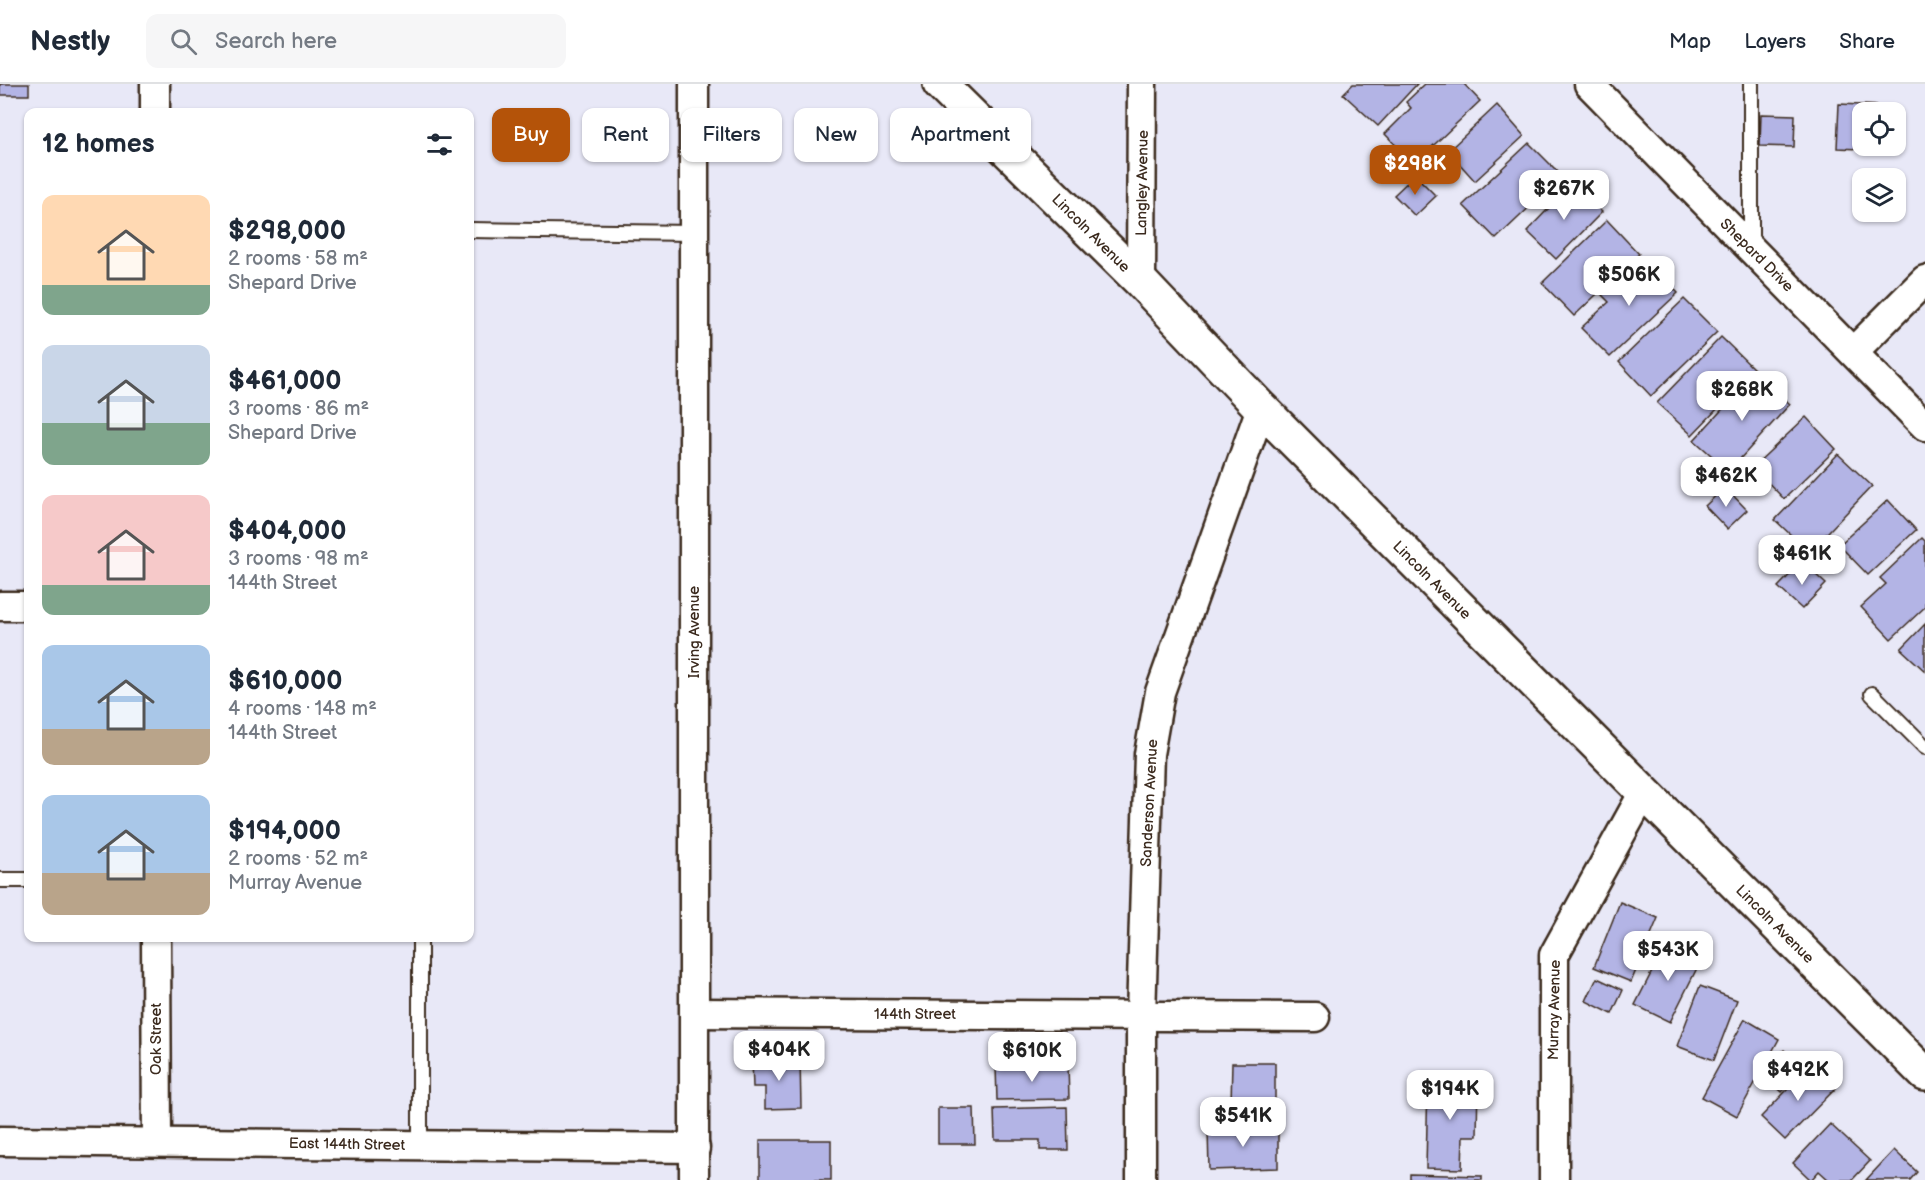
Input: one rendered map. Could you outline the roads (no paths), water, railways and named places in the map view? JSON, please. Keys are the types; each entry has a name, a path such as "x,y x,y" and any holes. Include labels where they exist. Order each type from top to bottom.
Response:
{"street":[{"path":"155,84 155,108"},
{"name":"Irving Avenue","path":"694,84 694,1180"},
{"name":"Lincoln Avenue","path":"940,84 1141,282 1261,408 1925,1074"},
{"name":"Langley Avenue","path":"1141,282 1143,84"},
{"name":"Shepard Drive","path":"1589,84 1925,426"},
{"path":"1853,352 1925,280"},
{"name":"Sanderson Avenue","path":"1141,1180 1141,1016 1149,754 1160,692 1261,408"},
{"path":"0,606 24,606"},
{"name":"Murray Avenue","path":"1554,1180 1554,955 1644,792"},
{"name":"Oak Street","path":"156,942 157,1141"},
{"name":"144th Street","path":"695,1013 1315,1017"},
{"name":"East 144th Street","path":"0,1141 695,1148"}],"lane":[{"path":"1750,84 1751,249"},
{"path":"474,230 694,233"},
{"path":"1872,694 1925,747"},
{"path":"0,880 24,880"},
{"path":"420,942 420,1145"}]}
